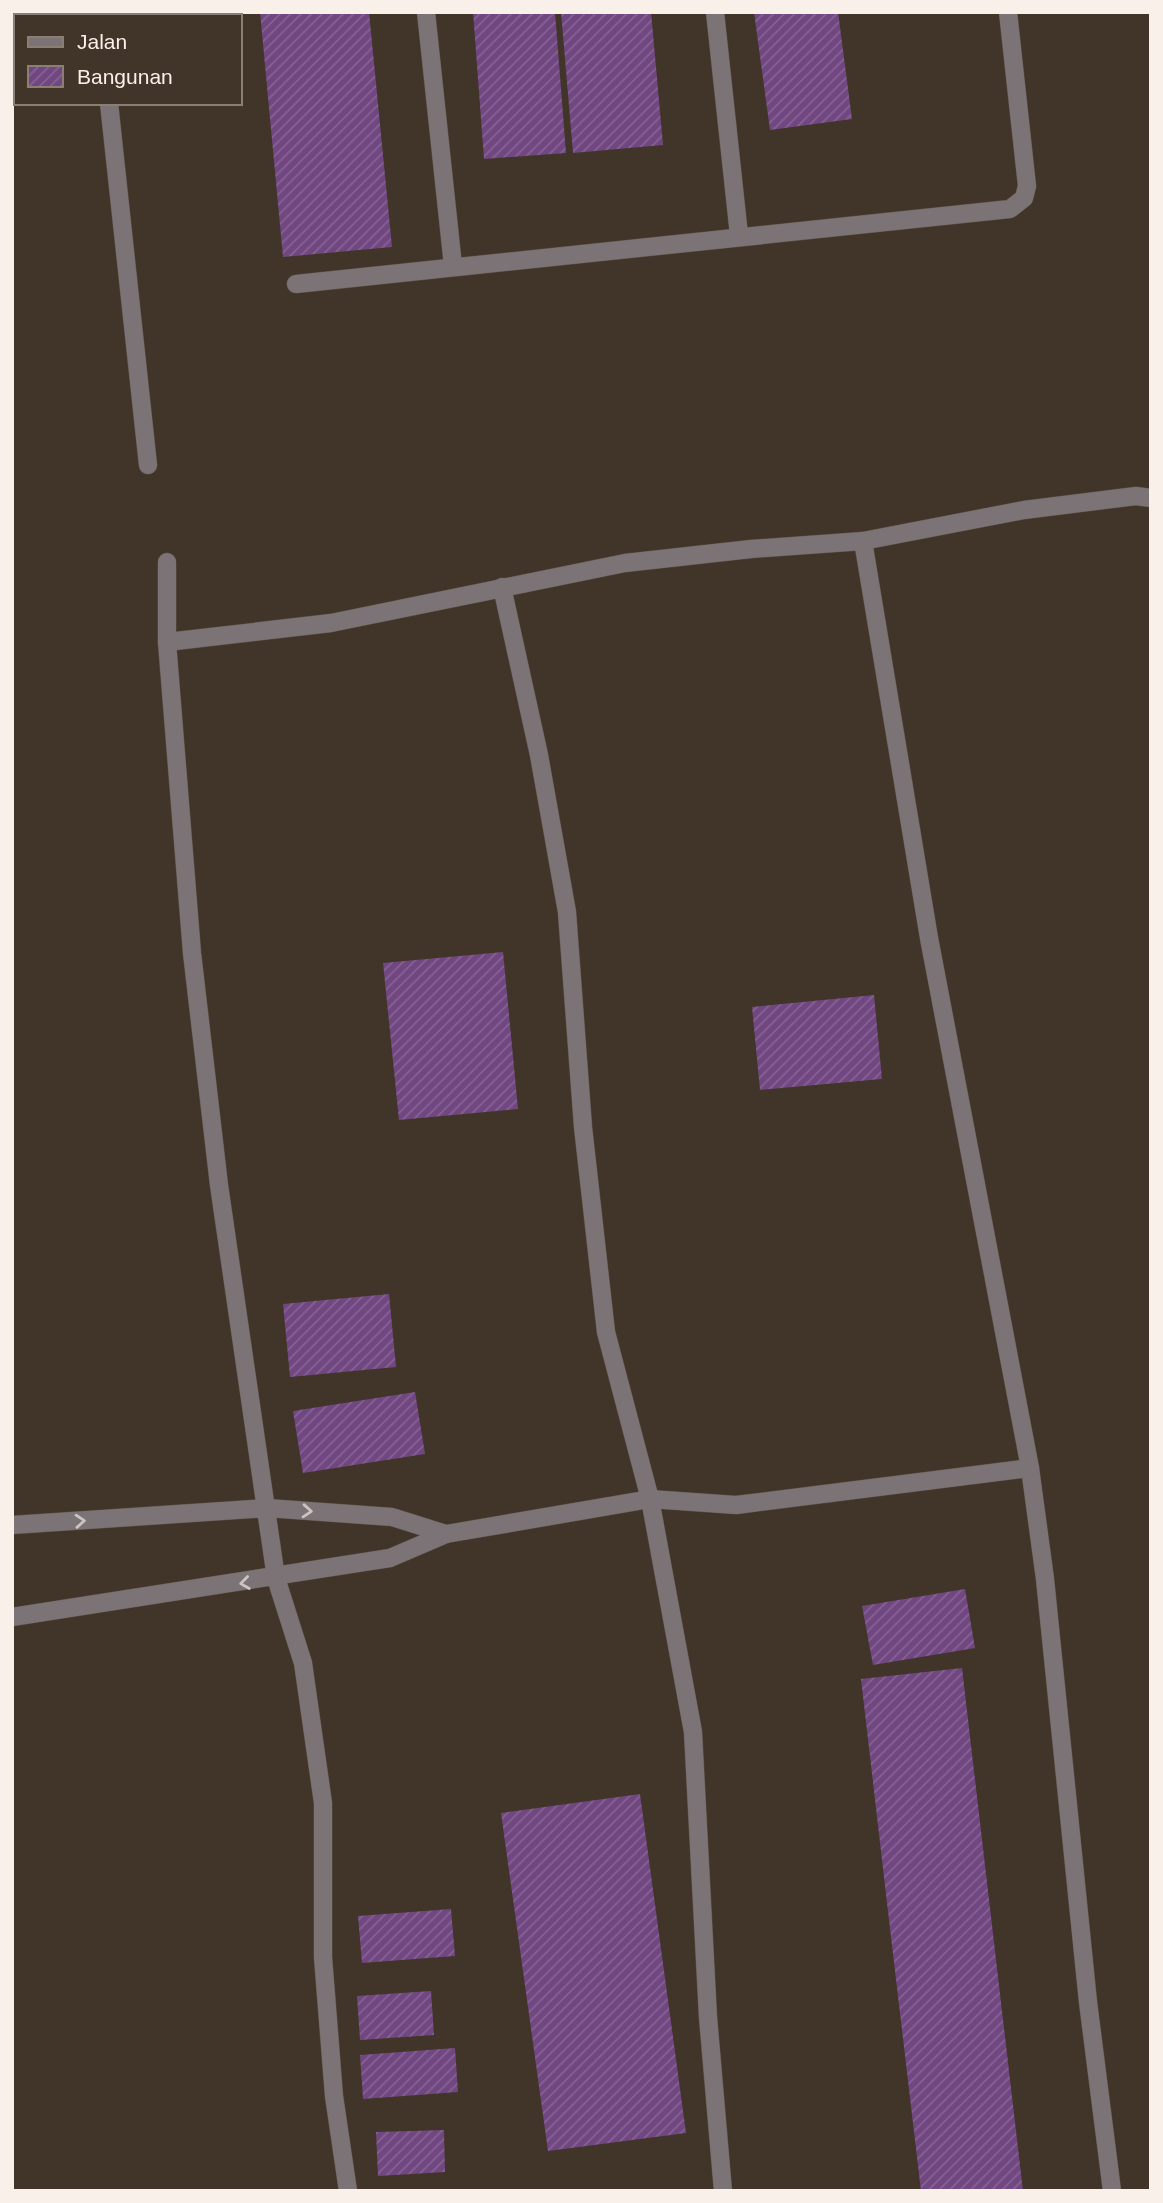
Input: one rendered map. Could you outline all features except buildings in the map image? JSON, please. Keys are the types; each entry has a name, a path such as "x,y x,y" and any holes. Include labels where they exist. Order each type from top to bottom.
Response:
{"street":[{"path":"426,12 453,266"},
{"path":"715,12 739,235"},
{"path":"296,284 739,235 1002,211 1018,204 1024,198 1027,186 1008,12"},
{"path":"109,105 148,466"},
{"path":"167,642 331,624 625,563 751,549 863,541 1024,510 1136,496 1151,498"},
{"path":"863,541 929,938 1030,1468 1045,1579 1088,2002 1112,2191"},
{"path":"167,562 167,642 196,994 219,1185 276,1578 303,1663 323,1803 323,1957 334,2096 348,2191"},
{"path":"502,587 539,755 567,912 583,1127 606,1332 650,1499 693,1732 708,2017 723,2191"},
{"path":"12,1618 390,1558 446,1534 650,1499 736,1505 1030,1468"},
{"path":"12,1525 267,1508 392,1517 446,1534"}]}
